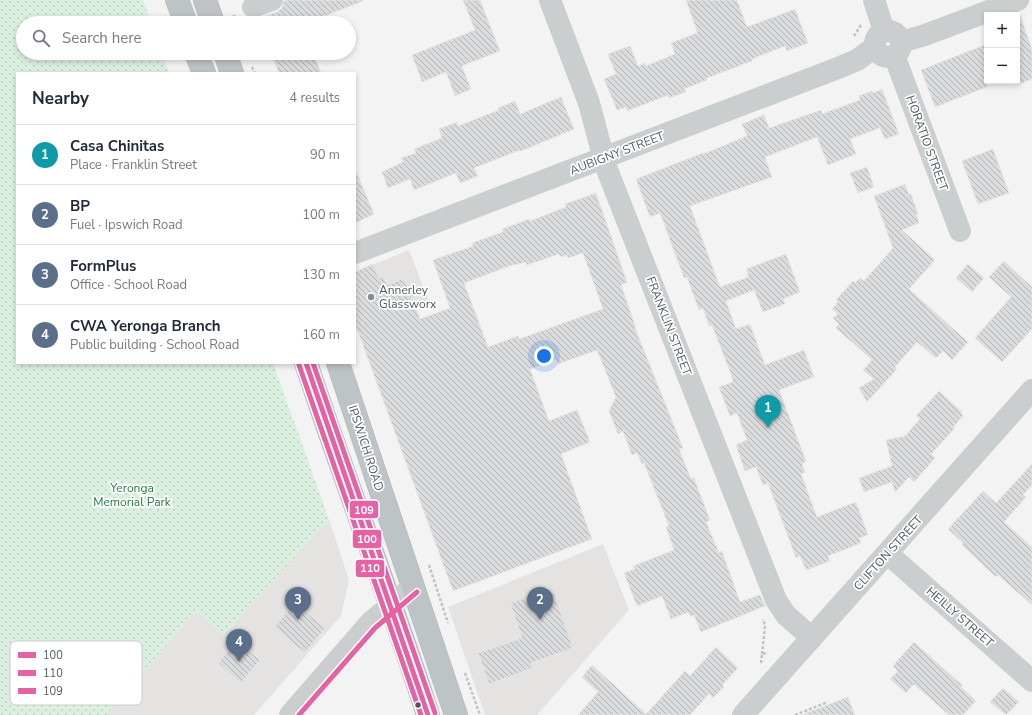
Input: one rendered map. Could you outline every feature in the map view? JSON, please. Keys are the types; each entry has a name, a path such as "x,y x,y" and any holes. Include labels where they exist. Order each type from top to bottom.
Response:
{"highway":[{"path":"177,0 183,16"},
{"path":"205,0 211,16"},
{"path":"199,60 204,72"},
{"path":"227,60 232,72"},
{"path":"306,364 323,416 391,606 428,715"},
{"name":"IPSWICH ROAD","path":"338,364 456,715"}],"street":[{"name":"FRANKLIN STREET","path":"550,0 590,103 603,158 776,600 786,616 812,638"},
{"name":"HORATIO STREET","path":"874,0 888,44 960,231"},
{"name":"AUBIGNY STREET","path":"356,253 838,68 888,44 925,35 1018,0"},
{"name":"CLIFTON STREET","path":"743,715 1032,390"},
{"name":"HEILLY STREET","path":"887,553 1032,681"},
{"path":"290,715 370,623 414,587"}],"path":[{"path":"795,715 828,702"}],"shaded area":[{"path":"409,250 429,302 356,331 356,272"},
{"path":"330,522 349,580 341,616 254,715 106,715 115,705 142,705 142,673 196,611 224,634 320,528"},
{"path":"603,544 629,610 537,715 485,715 448,607"}],"green space":[{"name":"Yeronga Memorial Park","path":"0,0 143,0 149,16 16,16 16,60 164,60 169,72 16,72 16,364 273,364 330,522 320,529 224,635 196,611 142,673 142,641 10,641 10,705 115,705 106,715 0,715"}],"building":[{"path":"363,0 325,16 266,16 277,12 282,8 284,1"},
{"path":"463,0 480,0 500,51 462,66 471,89 455,96 446,72 422,82 412,55 475,30"},
{"path":"686,0 737,0 747,27 795,9 808,43 787,51 785,46 752,59 752,61 707,78 707,80 684,89 686,92 669,98 668,95 627,111 626,107 617,110 604,79 616,74 608,54 630,46 638,66 645,63 646,66 675,54 671,43 697,33"},
{"path":"1020,16 1032,49 1032,79 1020,84"},
{"path":"984,45 984,84 987,84 987,87 935,107 921,70"},
{"path":"274,60 316,60 321,72 279,72"},
{"path":"882,89 899,134 885,139 880,128 850,139 856,154 828,165 817,137 765,157 772,177 690,206 720,287 749,277 746,269 786,254 800,292 783,299 785,304 763,312 754,290 726,301 736,329 750,324 765,365 804,350 814,377 779,390 806,461 802,464 805,472 801,474 817,517 856,502 868,535 859,538 861,543 828,556 830,561 806,570 800,556 796,558 768,483 763,485 756,467 745,471 736,445 747,440 737,413 730,416 719,387 733,382 732,377 712,325 709,326 703,308 699,310 687,277 684,278 660,213 650,217 636,179 747,136 742,124 764,115 769,128 821,110 822,114 860,100 859,96 872,91 873,93"},
{"path":"561,97 574,129 521,151 520,150 474,168 478,176 460,183 456,173 414,190 410,179 388,188 382,172 403,162 401,158 416,153 414,149 442,138 439,129 457,122 458,126 499,110 498,108 515,101 520,114"},
{"path":"993,149 1009,193 978,204 962,161"},
{"path":"867,167 874,187 858,193 850,173"},
{"path":"356,171 374,214 356,223"},
{"path":"905,184 909,195 911,194 918,214 916,214 919,223 902,230 935,260 909,289 968,342 952,360 943,351 936,358 917,342 895,367 897,369 867,402 859,388 874,379 863,370 872,360 836,328 839,324 833,318 838,314 832,309 838,302 836,300 853,281 855,283 860,278 864,281 893,248 874,196"},
{"path":"596,193 627,282 621,285 635,328 683,448 679,449 691,479 694,478 710,520 706,522 719,553 722,551 740,602 760,595 765,606 701,632 694,615 690,616 688,612 671,619 662,596 637,606 624,573 635,569 633,566 674,550 666,527 669,526 644,463 642,464 637,453 632,455 623,431 618,434 609,411 616,397 597,350 558,364 556,359 530,369 549,421 577,410 590,442 561,454 592,539 453,591 356,326 356,272 373,264 379,278 383,276 387,285 404,278 420,319 450,308 433,260 473,246 472,243 503,232 502,229 529,219 530,221 566,207 565,204","holes":["583,253 603,309 519,339 518,336 488,347 464,283 515,264 526,262 527,265 559,254 561,257 567,255 568,258"]},
{"path":"1004,261 1032,287 1032,329 1002,362 975,338 1011,297 989,277"},
{"path":"968,264 984,278 972,292 956,278"},
{"path":"939,391 962,412 961,413 963,416 953,427 955,428 931,454 935,458 914,482 909,477 895,492 892,482 864,492 859,478 892,466 886,440 905,436 920,419 916,416"},
{"path":"1032,464 1032,485 1023,495 1026,497 1004,522 1032,547 1032,605 998,575 996,577 962,545 963,543 948,529 983,491 996,503"},
{"path":"552,588 573,648 531,663 533,668 489,684 478,653 522,638 510,603"},
{"path":"295,603 325,628 305,653 274,627"},
{"path":"237,641 260,660 241,683 218,663"},
{"path":"914,642 962,685 961,687 976,701 963,715 949,715 915,685 913,685 906,693 890,679 898,671 893,666"},
{"path":"716,647 738,668 722,685 724,687 713,698 709,694 690,715 578,715 598,692 582,677 592,665 646,714 685,671 690,676"},
{"path":"1003,688 1019,702 1006,715 990,702"},
{"path":"848,697 855,715 804,715 804,714"}],"transit line":[{"name":"100","path":"306,364 428,715"},
{"name":"109","path":"313,364 435,713"},
{"name":"110","path":"299,365 421,715"},
{"name":"110","path":"299,715 375,628 417,592"}],"place":[{"name":"Annerley Glassworx","path":"371,297"},
{"name":"Casa Chinitas","path":"768,428"},
{"name":"FormPlus","path":"298,620"},
{"name":"BP","path":"540,620"},
{"name":"CWA Yeronga Branch","path":"239,662"}]}
